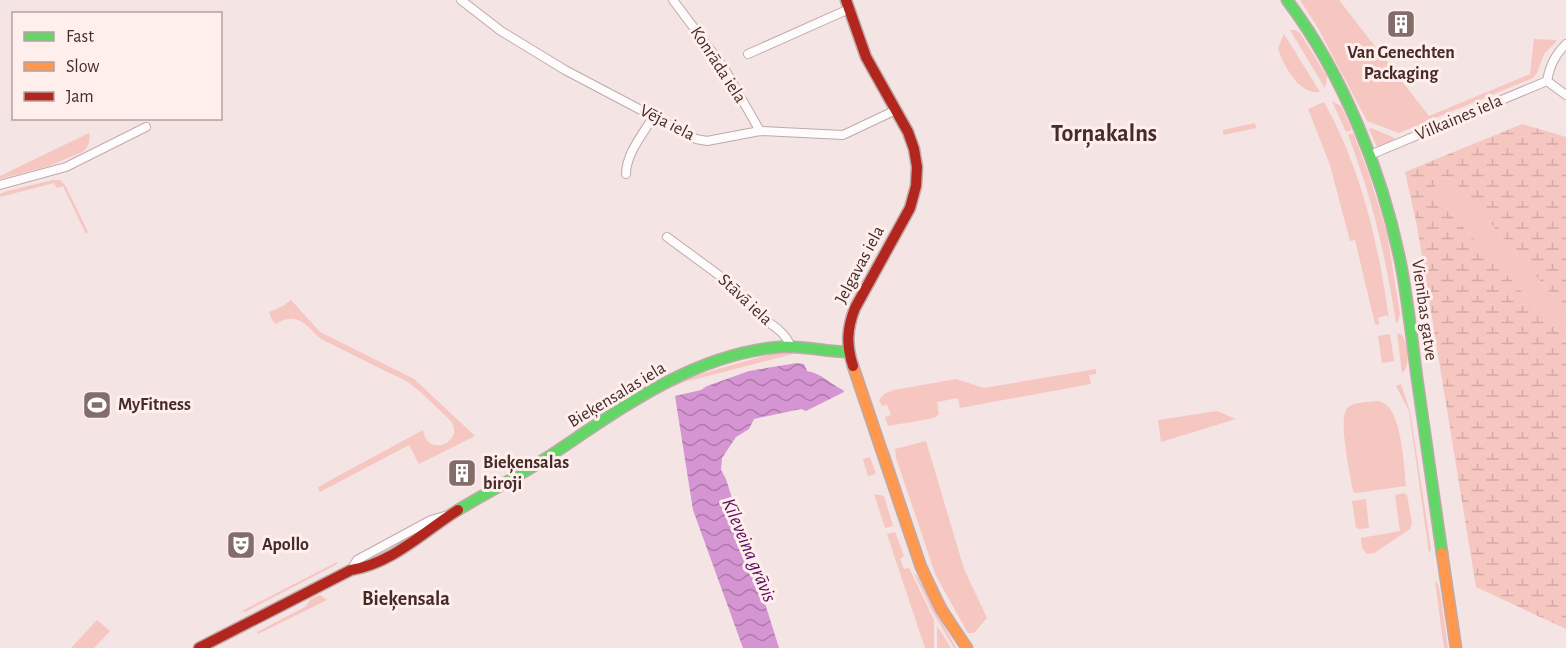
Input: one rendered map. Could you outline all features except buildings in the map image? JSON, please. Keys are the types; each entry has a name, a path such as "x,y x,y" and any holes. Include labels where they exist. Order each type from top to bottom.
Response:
{"street":[{"name":"Vēja iela","path":"461,0 501,31 556,64 702,141 760,131 843,135 896,110"},
{"name":"Konrāda iela","path":"673,0 724,68 760,131"},
{"name":"Vienības gatve","path":"1287,0 1344,94 1370,155 1392,222 1401,266 1456,648"},
{"path":"748,54 847,4"},
{"name":"Jelgavas iela","path":"847,4 869,62 911,135 916,152 917,168 915,194 910,208 855,308 846,338 848,352 923,574 940,607 967,648"},
{"path":"1566,44 1556,53 1549,68 1547,81 1566,95"},
{"name":"Vilkaines iela","path":"1370,155 1547,81"},
{"path":"626,174 630,156 653,117"},
{"path":"0,185 66,167 146,128"},
{"name":"Stāvā iela","path":"667,237 738,290 749,308 785,335 790,345"},
{"name":"Bieķensalas iela","path":"199,648 351,570 363,569 409,546 454,513 522,474 651,390 674,378 723,361 790,345 831,352 848,352"}],"green space":[{"path":"1300,0 1339,0 1429,116 1530,74 1534,39 1556,40 1556,42 1544,54 1533,78 1399,133 1367,121 1318,28"},
{"path":"1290,30 1300,33 1327,76 1325,88"},
{"path":"1284,34 1320,92 1305,89 1288,70 1278,48"},
{"path":"1332,101 1341,106 1352,130 1346,132"},
{"path":"1324,102 1348,153 1374,235 1389,320 1387,315 1378,318 1379,325 1375,324 1355,240 1350,241 1330,165 1308,109"},
{"path":"1255,123 1256,128 1223,135 1223,130"},
{"path":"1522,124 1566,137 1566,311 1454,181 1443,176 1436,183 1435,196 1566,340 1566,629 1476,587 1417,226 1405,172"},
{"path":"1369,129 1395,138 1383,147 1377,147"},
{"path":"89,133 89,144 82,152 49,166 0,179 0,176"},
{"path":"1353,133 1387,233 1400,314 1396,323 1377,228 1348,135"},
{"path":"1443,176 1454,181 1566,311 1566,340 1435,196 1436,183"},
{"path":"60,180 65,185 88,232 86,234 63,186 57,188 54,183 0,197 0,194 7,191"},
{"path":"291,300 320,332 414,379 475,436 419,464 409,445 320,492 318,487 423,430 426,439 432,444 446,443 454,433 453,425 426,397 403,379 323,340 302,322 289,319 276,324 269,312"},
{"path":"1397,333 1402,335 1407,349 1407,365 1402,373"},
{"path":"1390,334 1394,361 1382,363 1378,336"},
{"path":"782,351 793,354 684,382 654,395 694,376"},
{"path":"1096,369 1096,374 1089,375 1091,384 960,408 958,398 937,402 939,414 934,418 888,426 885,417 891,415 887,405 882,406 879,400 884,394 894,390 956,379 984,388"},
{"path":"1401,384 1410,411 1431,549 1429,553 1409,411 1396,386"},
{"path":"1376,401 1388,407 1398,426 1406,486 1356,493 1353,491 1346,449 1344,417 1350,406"},
{"path":"1217,411 1236,419 1161,442 1158,420"},
{"path":"926,441 964,569 987,618 974,633 968,633 936,576 896,458 895,449"},
{"path":"889,450 925,561 962,631 950,615 923,561 887,452"},
{"path":"870,457 876,474 868,476 863,459"},
{"path":"1404,493 1407,495 1412,523 1410,529 1374,553 1367,554 1362,548 1361,538 1400,531 1395,495"},
{"path":"874,494 884,496 893,526 885,528"},
{"path":"1366,499 1369,528 1359,529 1356,527 1352,501"},
{"path":"895,532 904,556 900,559 904,569 909,568 934,620 934,648 925,648 887,534"},
{"path":"337,562 328,569 245,612 242,611"},
{"path":"914,573 918,577 956,648 931,609"},
{"path":"1435,581 1440,593 1448,648 1444,648"},
{"path":"320,595 327,600 258,634 257,632 305,607 311,599"},
{"path":"97,620 110,631 94,648 71,648"},
{"path":"937,626 951,648 937,648"}],"water":[{"path":"797,363 804,364 807,371 821,376 844,392 806,411 801,409 754,419 749,429 736,437 722,458 721,470 726,479 779,648 743,648 693,510 675,396 701,390 749,371"}],"traffic: fast":[{"path":"1287,0 1326,60 1343,92 1372,161 1393,231 1403,279 1442,553"},
{"path":"458,510 537,464 629,403 687,372 748,352 780,347 848,352"}],"traffic: slow":[{"path":"853,366 921,567 941,609 967,648"},
{"path":"1442,553 1456,648"}],"traffic: jam":[{"path":"846,0 866,57 908,132 917,167 916,186 910,208 852,315 848,344 853,366"},
{"path":"199,648 351,570 381,561 407,546 458,510"}],"place":[{"name":"Van Genechten Packaging","path":"1401,24"},
{"name":"MyFitness","path":"97,405"},
{"name":"Bieķensalas biroji","path":"462,473"},
{"name":"Apollo","path":"241,545"}],"district":[{"name":"Torņakalns","path":"1104,134"},
{"name":"Bieķensala","path":"406,599"}],"water label":[{"name":"Kīleveina grāvis","path":"749,550"}]}
